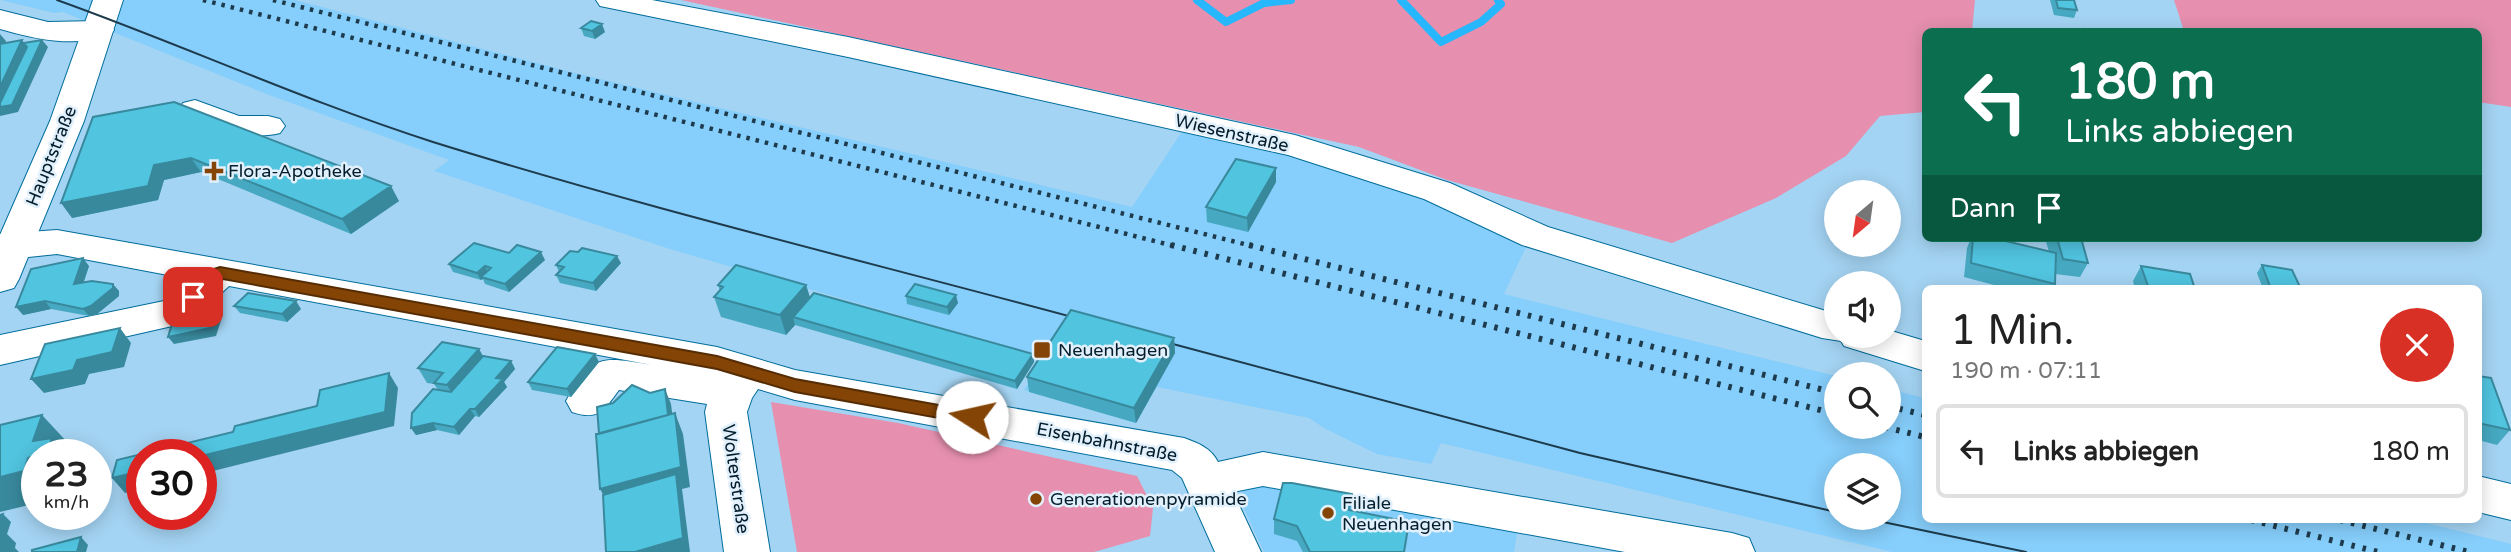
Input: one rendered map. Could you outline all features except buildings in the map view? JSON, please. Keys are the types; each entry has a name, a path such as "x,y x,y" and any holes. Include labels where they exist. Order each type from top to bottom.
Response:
{"street":[{"name":"Wiesenstraße","path":"611,0 848,47 1295,146 1437,191 1535,236 1824,324"},
{"path":"0,19 51,34 65,35 103,15"},
{"name":"Hauptstraße","path":"0,279 8,246 67,121 103,15"},
{"path":"195,110 235,126 268,126"},
{"path":"8,246 57,242 220,273"},
{"path":"0,350 176,312 220,273"},
{"name":"Eisenbahnstraße","path":"220,273 608,373 795,385 1184,456 1199,467 1238,552"},
{"path":"1898,348 1922,355"},
{"name":"Wolterstraße","path":"741,382 726,412 747,552"},
{"path":"1207,483 1241,472 1263,469 1732,552"},
{"path":"2482,495 2511,502"}],"shaded area":[{"path":"1,0 295,0 571,72 1132,207 1185,127 1385,179 1526,247 1504,294 1824,373 1824,439 1901,439 1901,392 1922,397 1922,523 2426,523 2511,544 2511,552 1892,552 1441,443 1431,464 1377,454 1309,418 1157,387 1136,423 1024,390 1045,357 673,250 434,171 449,160 269,95 63,12 54,13"},
{"path":"681,0 1975,0 1972,28 1922,28 1922,112 1880,116 1846,156 1776,198 1672,243 1447,180 1359,147"},
{"path":"2174,0 2511,0 2511,107 2482,103 2482,28 2183,28"},
{"path":"771,402 898,423 1137,476 1153,508 1150,536 1094,552 797,552"},
{"path":"1256,479 1519,520 1514,552 1264,552 1239,498 1246,486"}],"waterway":[{"path":"1197,0 1226,22 1264,3 1291,0"},
{"path":"1401,0 1441,42 1481,22 1501,4 1498,0"}],"tram line":[{"path":"57,0 338,109 433,142 677,213 1087,321"},
{"path":"1158,340 1580,453 1824,509"},
{"path":"1901,526 2026,552"}],"railway":[{"path":"203,0 1178,247"},
{"path":"273,0 1256,247"},
{"path":"1171,245 1824,411"},
{"path":"1249,245 1824,390"},
{"path":"1901,409 1922,414"},
{"path":"1901,431 1922,436"},
{"path":"2263,523 2378,552"},
{"path":"2352,523 2469,552"}],"place":[{"name":"Flora-Apotheke","path":"214,171"},
{"name":"Neuenhagen","path":"1042,350"},
{"name":"Generationenpyramide","path":"1036,499"},
{"name":"Filiale Neuenhagen","path":"1328,513"}],"route":[{"path":"193,297 220,273 717,362 795,385 972,417"}]}
